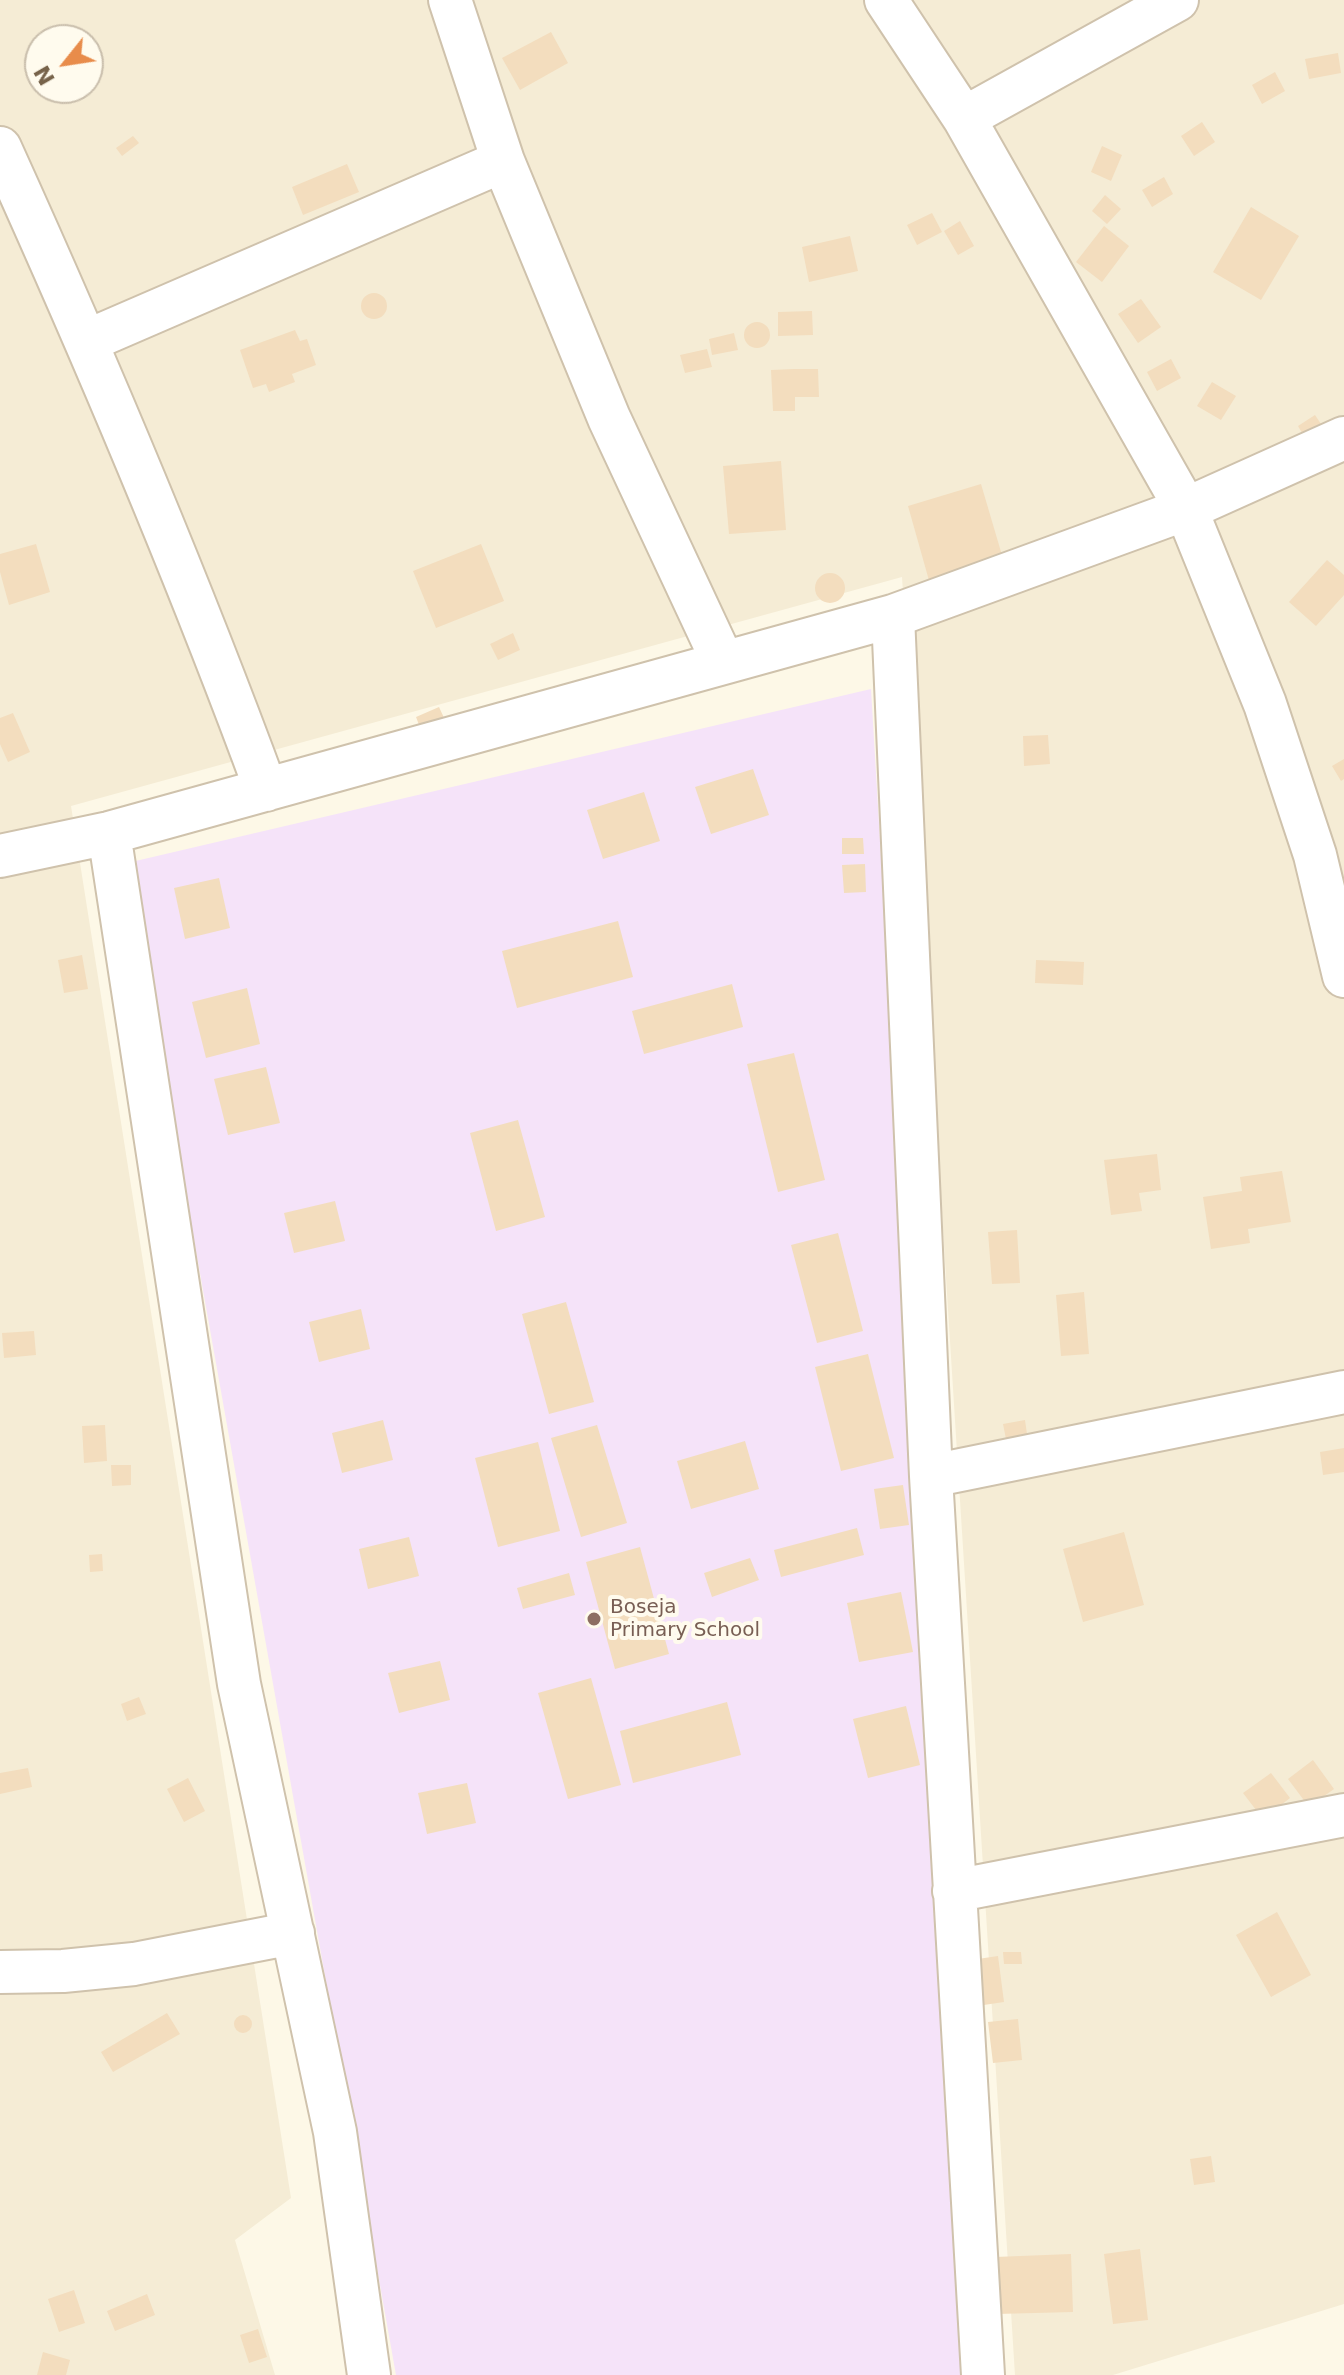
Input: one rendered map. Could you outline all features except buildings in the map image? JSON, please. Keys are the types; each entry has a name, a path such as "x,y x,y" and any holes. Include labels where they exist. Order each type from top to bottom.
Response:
{"street":[{"path":"450,0 503,161 609,418 723,662"},
{"path":"886,0 964,118 1186,509 1265,704 1315,855 1344,976"},
{"path":"964,118 1177,0"},
{"path":"0,148 87,341 180,565 266,790"},
{"path":"87,341 503,161"},
{"path":"0,856 109,833 893,616 1186,509 1344,438"},
{"path":"893,616 931,1476 983,2375"},
{"path":"109,833 239,1684 335,2132 369,2375"},
{"path":"931,1476 1344,1392"},
{"path":"954,1891 1344,1815"},
{"path":"0,1972 63,1971 134,1964 293,1933"}],"shaded area":[{"path":"0,0 1344,0 1344,2304 1113,2375 1015,2375 902,577 71,806 291,2198 235,2240 275,2375 0,2375"},
{"name":"Boseja Primary School","path":"871,689 971,2375 396,2375 127,863"}],"place":[{"name":"Boseja Primary School","path":"594,1619"}]}
